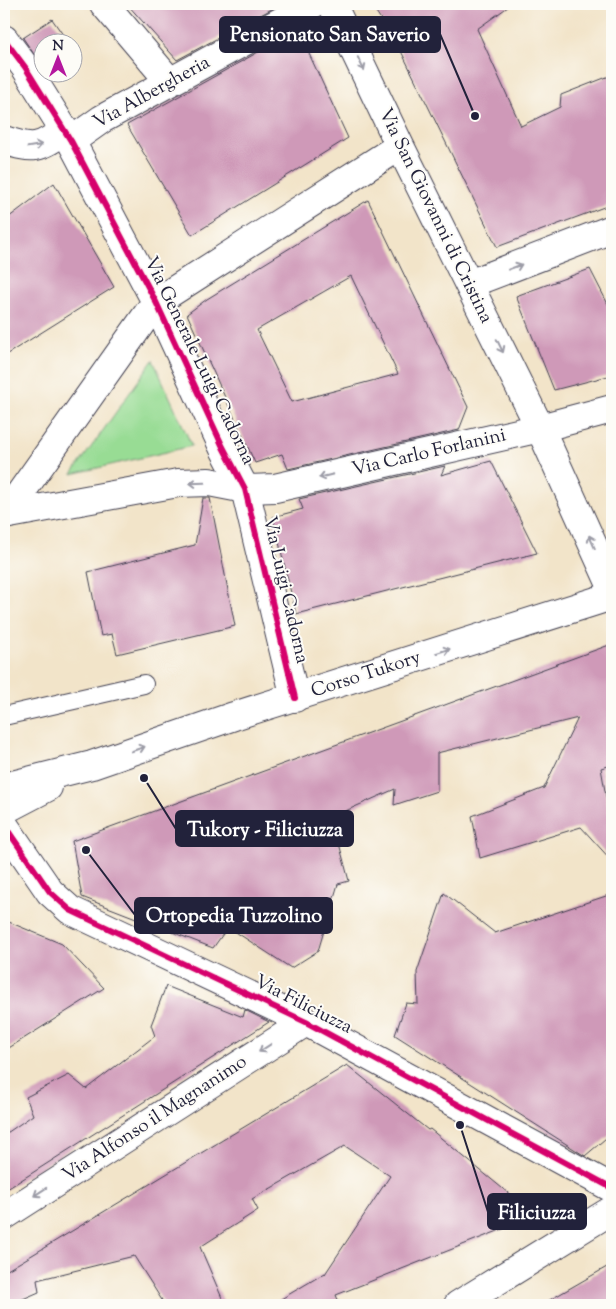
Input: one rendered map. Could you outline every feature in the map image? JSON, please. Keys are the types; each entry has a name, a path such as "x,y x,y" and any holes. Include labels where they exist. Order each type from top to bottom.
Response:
{"street":[{"path":"104,4 170,82"},
{"name":"Via Albergheria","path":"4,140 27,147 46,144 67,136 102,119 314,4"},
{"name":"Via San Giovanni di Cristina","path":"332,4 540,428 612,587"},
{"name":"Via Generale Luigi Cadorna","path":"4,39 24,66 67,136 156,302 223,447 245,489"},
{"path":"4,514 156,302 400,146"},
{"path":"469,284 612,229"},
{"name":"Via Carlo Forlanini","path":"4,514 178,484 208,482 245,489 275,488 540,428 612,409"},
{"name":"Via Luigi Cadorna","path":"245,489 295,698"},
{"name":"Corso Tukory","path":"4,787 92,764 234,716 612,596"},
{"name":"Corso Tukory","path":"4,810 92,764"},
{"name":"Via Filiciuzza","path":"4,825 50,892 70,910 306,1022 612,1188"},
{"name":"Via Alfonso il Magnanimo","path":"4,1216 306,1022"},
{"path":"458,1305 612,1210"}],"lane":[{"path":"4,716 144,684"}],"green space":[{"path":"153,360 192,446 72,474"}],"building":[{"path":"127,4 281,4 177,60"},
{"path":"371,4 512,4 477,29 521,126 560,107 561,95 612,75 612,204 497,247 400,49"},
{"path":"52,19 61,32 32,32"},
{"path":"298,30 348,138 192,235 127,125"},
{"path":"32,32 32,51 23,38"},
{"path":"54,183 114,287 4,356 4,221"},
{"path":"368,200 468,407 459,430 288,469 282,454 255,463 187,314 207,299","holes":["351,276 398,374 292,402 257,330"]},
{"path":"590,269 612,312 612,375 554,390 516,296"},
{"path":"491,461 537,553 296,614 273,517 303,509 299,499 445,466 441,475"},
{"path":"203,498 210,498 235,626 117,654 112,634 101,636 88,572 195,545"},
{"path":"612,644 612,765 601,768 612,831 612,861 581,827 480,858 472,816 544,788 578,718 437,753 437,791 394,805 395,789 332,817 349,881 338,884 318,951 291,968 228,927 213,948 82,897 72,841"},
{"path":"444,893 495,933 612,894 612,1133 585,1156 395,1035 406,1003 418,1004 417,972"},
{"path":"4,920 62,944 104,988 4,1051"},
{"path":"166,986 243,1017 245,1010 269,1022 4,1191 4,1135 33,1115 26,1097 69,1075 86,1089 155,1036 151,1025"},
{"path":"347,1065 428,1130 430,1129 536,1216 336,1295 340,1305 271,1305 325,1274 390,1176 345,1146 252,1199 258,1210 200,1247 225,1305 165,1305 134,1256 37,1280 39,1292 9,1305 4,1305 4,1272"},
{"path":"612,1264 612,1305 541,1305"}],"cycle path":[{"path":"4,39 25,67 71,141 156,302 223,447 245,489 295,698"},
{"path":"4,825 50,892 70,910 306,1022 612,1188"}],"place":[{"name":"Pensionato San Saverio","path":"475,116"},
{"name":"Tukory - Filiciuzza","path":"144,778"},
{"name":"Ortopedia Tuzzolino","path":"86,850"},
{"name":"Filiciuzza","path":"460,1125"}]}
